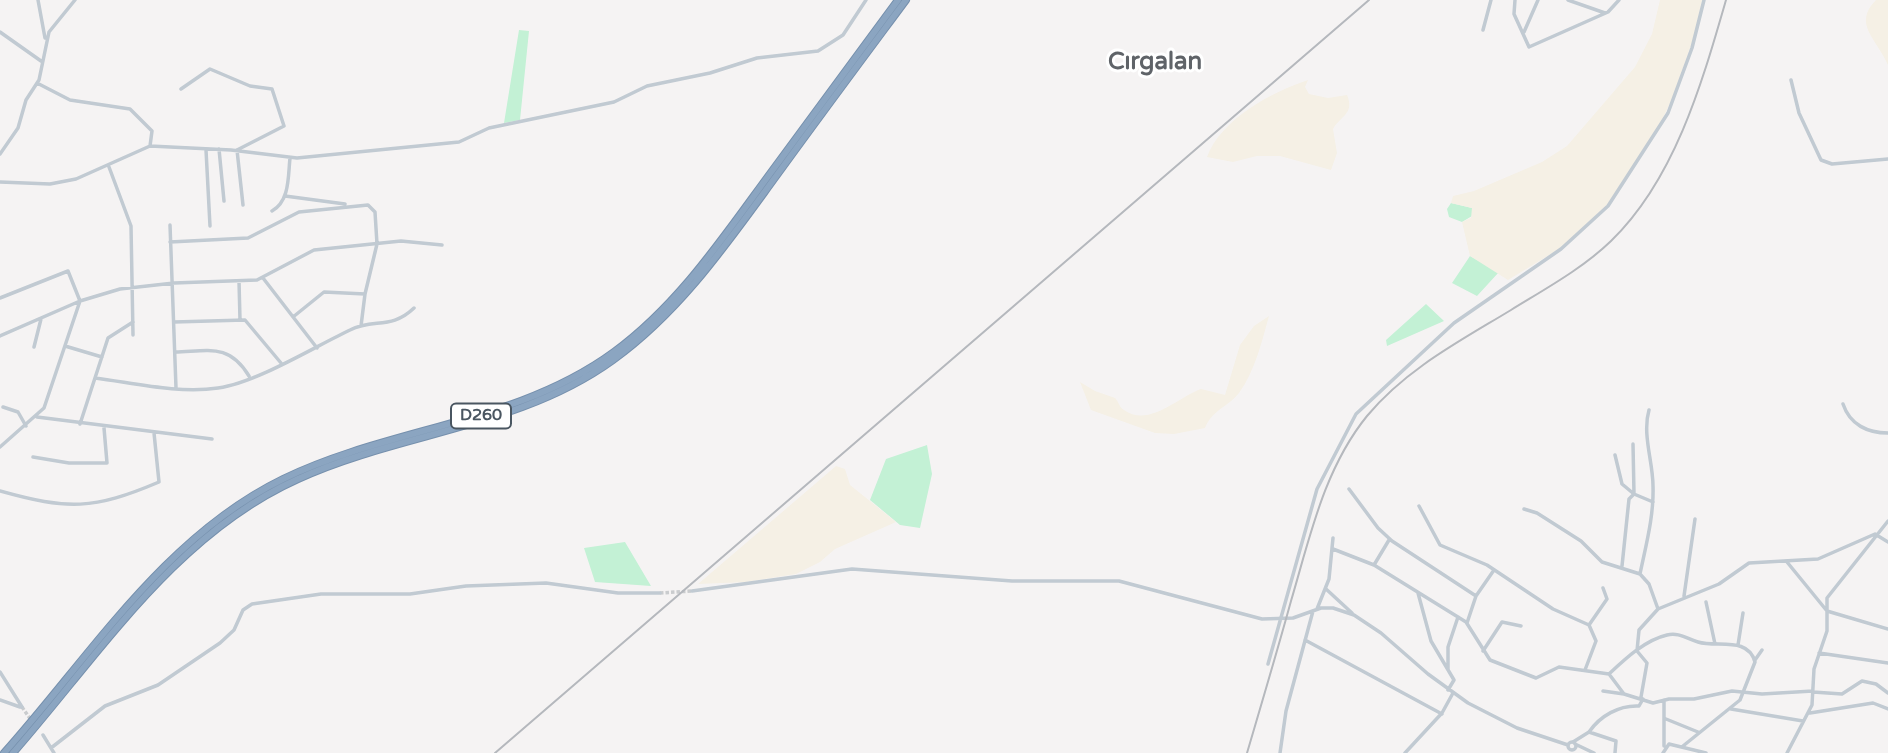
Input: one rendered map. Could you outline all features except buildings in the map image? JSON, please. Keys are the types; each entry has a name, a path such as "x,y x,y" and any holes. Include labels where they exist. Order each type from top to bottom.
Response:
{"highway":[{"name":"D260","path":"4,753 150,583 199,534 238,505 284,479 332,459 496,411 542,394 591,368 638,333 681,291 720,243 898,0"},
{"name":"D260","path":"13,753 158,584 197,545 241,510 282,486 323,469 533,404 595,373 637,341 677,304 718,256 906,0"}],"street":[{"path":"38,0 46,40"},
{"path":"0,155 16,131 26,100 37,83 46,40 53,25 72,8 75,0"},
{"path":"0,183 59,183 84,177 150,146 219,149 290,158 465,141 489,128 614,102 647,86 710,73 757,58 814,53 832,45 844,35 866,0"},
{"path":"1483,30 1491,0"},
{"path":"1515,0 1514,15 1529,47 1606,13 1619,0"},
{"path":"1524,32 1538,0"},
{"path":"1568,0 1606,13"},
{"path":"1268,664 1317,489 1356,414 1443,332 1561,249 1608,206 1668,113 1692,48 1703,0"},
{"path":"0,32 42,62"},
{"path":"181,89 210,69 250,86 273,91 284,126 237,151"},
{"path":"1791,80 1799,113 1821,160 1832,164 1888,159"},
{"path":"37,83 70,100 131,110 152,131 150,146"},
{"path":"219,149 224,201"},
{"path":"206,150 210,226"},
{"path":"237,151 243,205"},
{"path":"272,211 285,196 290,158"},
{"path":"108,166 129,218 133,335"},
{"path":"285,196 310,197 347,206"},
{"path":"170,242 248,238 295,213 365,205 373,209 377,244 365,294 361,326"},
{"path":"170,225 176,388"},
{"path":"0,336 80,301 132,286 263,278 314,250 408,241 442,245"},
{"path":"0,298 68,271 80,301 46,403 37,417 0,447"},
{"path":"263,278 317,348"},
{"path":"239,281 240,320"},
{"path":"293,317 324,292 365,294"},
{"path":"95,378 176,388 218,388 317,348 361,326 391,323 414,309"},
{"path":"34,347 42,318"},
{"path":"174,322 240,320 252,325 282,363"},
{"path":"80,424 110,335 133,322"},
{"path":"65,346 102,357"},
{"path":"175,352 227,353 238,360 249,377"},
{"path":"1843,404 1851,418 1865,430 1888,433"},
{"path":"3,407 19,412 26,426"},
{"path":"1640,574 1653,502 1646,425 1649,410"},
{"path":"37,417 212,439"},
{"path":"33,457 69,464 107,463 103,427"},
{"path":"0,491 63,506 123,497 159,482 154,433"},
{"path":"1622,566 1629,499 1634,494 1633,444"},
{"path":"1615,455 1620,482 1634,494 1653,502"},
{"path":"1349,489 1390,539 1476,596"},
{"path":"1419,506 1440,545 1494,570 1553,610 1589,625 1596,641 1585,670"},
{"path":"1524,509 1537,513 1581,541 1602,562 1622,566 1640,574 1649,584 1658,609"},
{"path":"1684,596 1695,519"},
{"path":"1787,753 1810,713 1819,653 1827,631 1828,596 1888,521"},
{"path":"1875,534 1888,542"},
{"path":"1571,747 1589,732 1598,720 1627,706 1640,706 1647,663 1637,651 1639,630 1658,609 1684,596 1719,584 1752,562 1818,559 1875,534"},
{"path":"1280,753 1286,711 1305,640 1315,610 1326,589 1333,538"},
{"path":"1374,565 1390,539"},
{"path":"1333,549 1374,565 1468,623 1483,651 1497,665 1535,678 1556,667 1609,674 1624,694"},
{"path":"1787,562 1827,611 1888,629"},
{"path":"692,591 845,569 1012,581 1096,579 1137,585 1262,619 1286,618 1330,607 1354,615"},
{"path":"1468,623 1476,596 1494,570"},
{"path":"51,748 100,709 158,685 220,643 234,630 243,610 252,604 321,594 410,594 466,586 545,583 626,594 660,593"},
{"path":"1589,625 1608,599 1603,588"},
{"path":"1326,589 1354,615 1381,633 1448,690 1510,726 1594,753"},
{"path":"1417,591 1431,641 1454,680 1448,690"},
{"path":"1706,602 1715,644"},
{"path":"1738,645 1743,613"},
{"path":"1447,670 1448,647 1458,617"},
{"path":"1483,651 1501,623 1521,626"},
{"path":"1609,674 1652,640 1672,634 1699,643 1738,645 1749,651 1755,660"},
{"path":"1305,640 1441,714"},
{"path":"1683,746 1731,709 1745,691 1755,660 1762,650"},
{"path":"1819,653 1888,663"},
{"path":"0,672 22,707 0,700"},
{"path":"1603,691 1653,703 1688,700 1732,691 1762,694 1813,691 1842,694 1862,681 1876,684 1888,693"},
{"path":"1405,753 1441,714 1453,693"},
{"path":"1663,751 1666,719 1664,700"},
{"path":"1810,713 1872,703 1888,709"},
{"path":"1731,709 1803,721"},
{"path":"1666,719 1698,732"},
{"path":"1589,732 1616,741 1615,753"},
{"path":"43,735 54,753"},
{"path":"1663,751 1669,744 1706,753"},
{"path":"1571,747 1579,753"}],"green space":[{"path":"519,30 529,31 520,120 504,123"},
{"path":"1451,203 1472,208 1472,216 1462,222 1449,217 1447,209"},
{"path":"1470,256 1499,272 1477,296 1452,283"},
{"path":"1426,304 1444,321 1387,346 1386,340"},
{"path":"927,445 932,474 920,528 900,525 870,500 886,459"},
{"path":"625,542 651,586 595,582 584,548"}],"sand":[{"path":"1660,0 1702,0 1694,37 1672,99 1662,120 1610,202 1559,249 1508,280 1470,256 1462,222 1471,218 1472,208 1451,203 1453,196 1474,191 1542,162 1567,146 1635,67 1652,34"},
{"path":"1876,0 1888,0 1888,65 1866,24 1869,9"},
{"path":"1308,80 1305,87 1309,94 1328,98 1347,95 1349,101 1348,111 1333,129 1337,153 1331,170 1280,156 1257,156 1233,162 1207,157 1224,131 1249,109"},
{"path":"1269,316 1245,384 1235,398 1212,417 1205,428 1174,434 1155,433 1091,410 1080,382 1115,398 1122,409 1134,415 1153,413 1201,389 1225,395 1240,345 1254,326"},
{"path":"836,466 845,469 850,485 896,522 835,549 820,562 796,574 746,582 698,584"}],"tunnel":[{"path":"660,593 692,591"},
{"path":"22,707 31,720"}],"railway":[{"path":"495,753 1369,0"},
{"path":"1247,753 1320,504 1352,437 1382,399 1416,370 1576,270 1611,241 1633,216 1653,189 1684,128 1726,0"}],"district":[{"name":"Cırgalan","path":"1155,63"}]}
